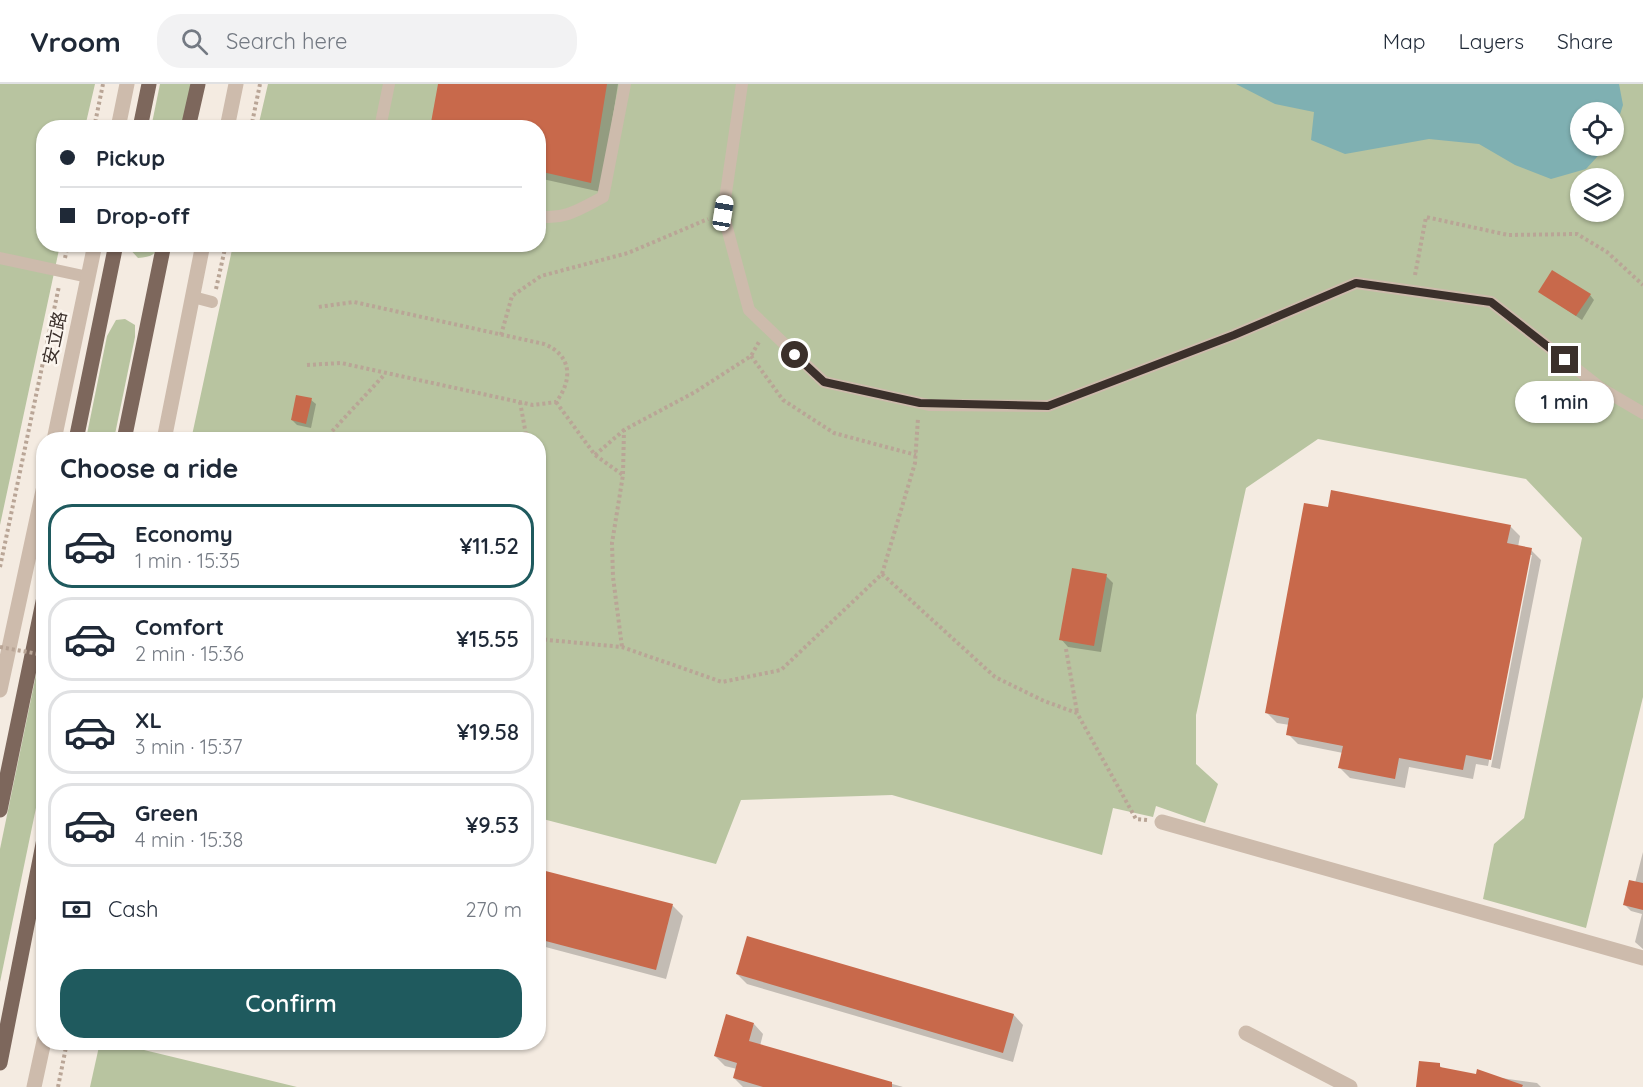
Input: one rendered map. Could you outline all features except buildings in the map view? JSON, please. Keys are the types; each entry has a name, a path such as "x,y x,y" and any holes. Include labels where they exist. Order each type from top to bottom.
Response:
{"main road":[{"path":"142,120 149,84"},
{"path":"190,120 198,84"},
{"path":"78,432 114,252"},
{"path":"126,432 162,252"},
{"path":"0,810 36,636"},
{"path":"0,1063 36,881"}],"street":[{"path":"120,120 127,84"},
{"path":"229,120 236,84"},
{"name":"安立路","path":"56,432 93,252"},
{"path":"166,432 201,252"},
{"path":"0,690 36,523"},
{"path":"1162,822 1643,958"},
{"path":"1246,1033 1350,1087"},
{"path":"34,1087 42,1050"}],"lane":[{"path":"382,120 389,84"},
{"path":"546,218 552,219 573,213 603,197 625,84"},
{"path":"742,84 723,213 748,310 824,382 920,403 1048,406 1234,335 1356,283 1491,302 1602,389 1643,414"},
{"path":"0,258 88,277"},
{"path":"193,297 212,302"}],"path":[{"path":"96,120 104,84"},
{"path":"252,120 260,84"},
{"path":"501,334 512,296 541,276 628,253 723,213"},
{"path":"1413,291 1426,217 1508,235 1577,234 1607,252 1643,285"},
{"path":"0,567 66,252"},
{"path":"212,302 224,252"},
{"path":"307,365 341,363 533,405 556,402 566,389 567,372 564,359 556,349 501,334 354,302 318,307"},
{"path":"595,455 624,430 695,393 751,356 767,327"},
{"path":"751,356 783,400 834,433 916,455"},
{"path":"330,432 386,373"},
{"path":"520,402 526,432"},
{"path":"556,402 595,455 623,475"},
{"path":"546,640 622,646 722,682 781,670 882,574 916,455 920,403"},
{"path":"622,646 613,577 612,543 623,475 624,430"},
{"path":"882,574 995,677 1044,701 1077,713"},
{"path":"0,647 36,654"},
{"path":"1066,649 1077,713 1136,819 1162,822"},
{"path":"58,1087 65,1050"}],"green space":[{"path":"0,84 95,84 87,120 36,120 36,252 58,252 0,525"},
{"path":"160,84 191,84 183,120 153,120"},
{"path":"268,84 1643,84 1643,697 1586,928 1483,899 1494,844 1524,818 1582,538 1526,479 1318,439 1246,488 1196,715 1196,764 1218,784 1205,823 1156,806 1153,817 1113,808 1102,855 892,795 741,800 716,864 546,820 546,432 193,432 231,252 546,252 546,120 260,120"},
{"path":"132,252 156,252 145,257 138,258"},
{"path":"125,319 135,325 135,337 115,432 87,432 107,336 116,320"},
{"path":"36,675 36,808 0,982 0,849"},
{"path":"98,1050 144,1050 297,1087 90,1087"}],"water":[{"path":"1236,84 1619,84 1622,102 1570,102 1570,156 1598,156 1587,168 1570,168 1570,174 1551,179 1515,165 1479,144 1429,139 1345,154 1311,140 1314,112 1275,104"}],"route":[{"path":"795,355 824,382 929,405 1048,406 1234,335 1356,283 1491,302 1565,360"}]}
